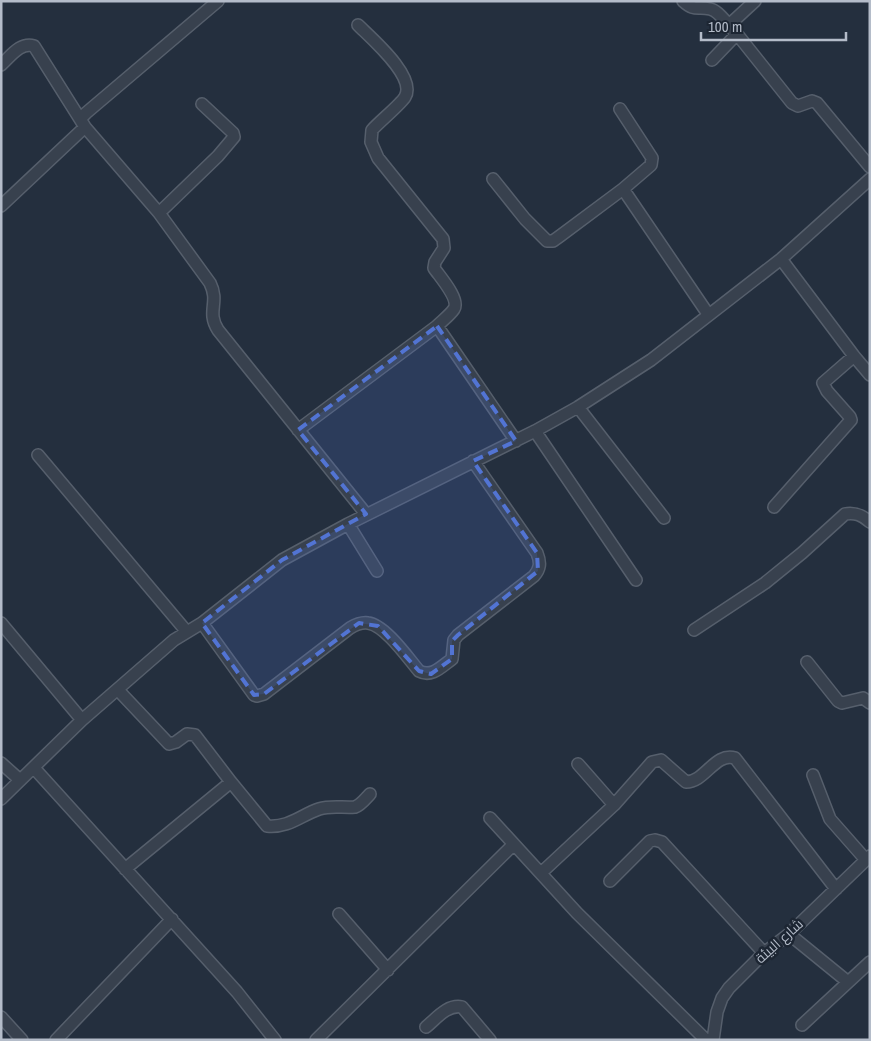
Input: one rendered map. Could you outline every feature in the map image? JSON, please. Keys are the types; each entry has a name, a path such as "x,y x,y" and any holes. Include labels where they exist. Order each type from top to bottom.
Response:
{"street":[{"path":"1,206 82,123 218,1"},
{"path":"683,1 694,9 709,8 713,10 737,34 792,104 798,106 812,101 817,103 870,167"},
{"path":"729,25 755,1"},
{"path":"298,430 437,326 455,308 452,294 434,268 435,262 444,248 442,239 378,158 371,142 372,130 406,96 408,83 402,71 358,25"},
{"path":"712,60 737,34"},
{"path":"1,65 22,46 27,44 34,46 82,123 159,213 213,290 212,321 218,330 366,514"},
{"path":"159,213 218,156 234,137 233,133 202,104"},
{"path":"493,179 525,219 547,241 553,241 623,189 651,165 652,158 620,109"},
{"path":"1,799 82,720 174,640 202,622 282,560 366,514 535,431 651,360 708,314 781,260 870,179"},
{"path":"623,189 708,314"},
{"path":"781,260 854,356 870,374"},
{"path":"437,326 516,441"},
{"path":"774,506 851,420 827,391 823,383 854,356"},
{"path":"578,406 664,518"},
{"path":"535,431 636,580"},
{"path":"38,455 187,632"},
{"path":"202,622 254,695 258,696 264,694 359,623 367,622 378,626 420,671 424,674 431,674 452,659 452,643 458,635 534,576 540,564 537,553 473,461"},
{"path":"694,630 765,583 845,514 861,515 870,522"},
{"path":"348,524 378,571"},
{"path":"1,623 82,720"},
{"path":"807,662 838,701 842,703 863,698 870,703"},
{"path":"118,690 169,744 176,742 187,734 195,735 267,826 273,827 291,823 318,809 330,806 355,807 360,805 370,794"},
{"path":"541,873 614,805 652,762 661,760 686,782 691,782 722,759 731,757 735,758 836,889"},
{"path":"1,762 20,780"},
{"path":"578,764 614,805"},
{"path":"34,768 237,992 274,1040"},
{"path":"813,775 830,819 868,858"},
{"path":"125,869 231,782"},
{"path":"490,818 577,913 706,1040"},
{"path":"610,881 650,841 662,842 764,953"},
{"path":"316,1040 513,845"},
{"name":"شارع البيئة","path":"713,1040 716,1012 729,988 764,953 789,934 868,858"},
{"path":"339,914 388,970"},
{"path":"56,1040 172,919"},
{"path":"789,934 848,982"},
{"path":"802,1024 870,962"},
{"path":"426,1028 447,1009 458,1006 462,1008 490,1040"},
{"path":"1,1017 22,1040"}],"highlighted area":[{"path":"437,326 516,441 473,461 537,553 538,571 458,635 452,641 452,659 431,674 419,671 378,626 359,623 264,694 254,695 202,623 282,560 366,514 298,430"}]}
